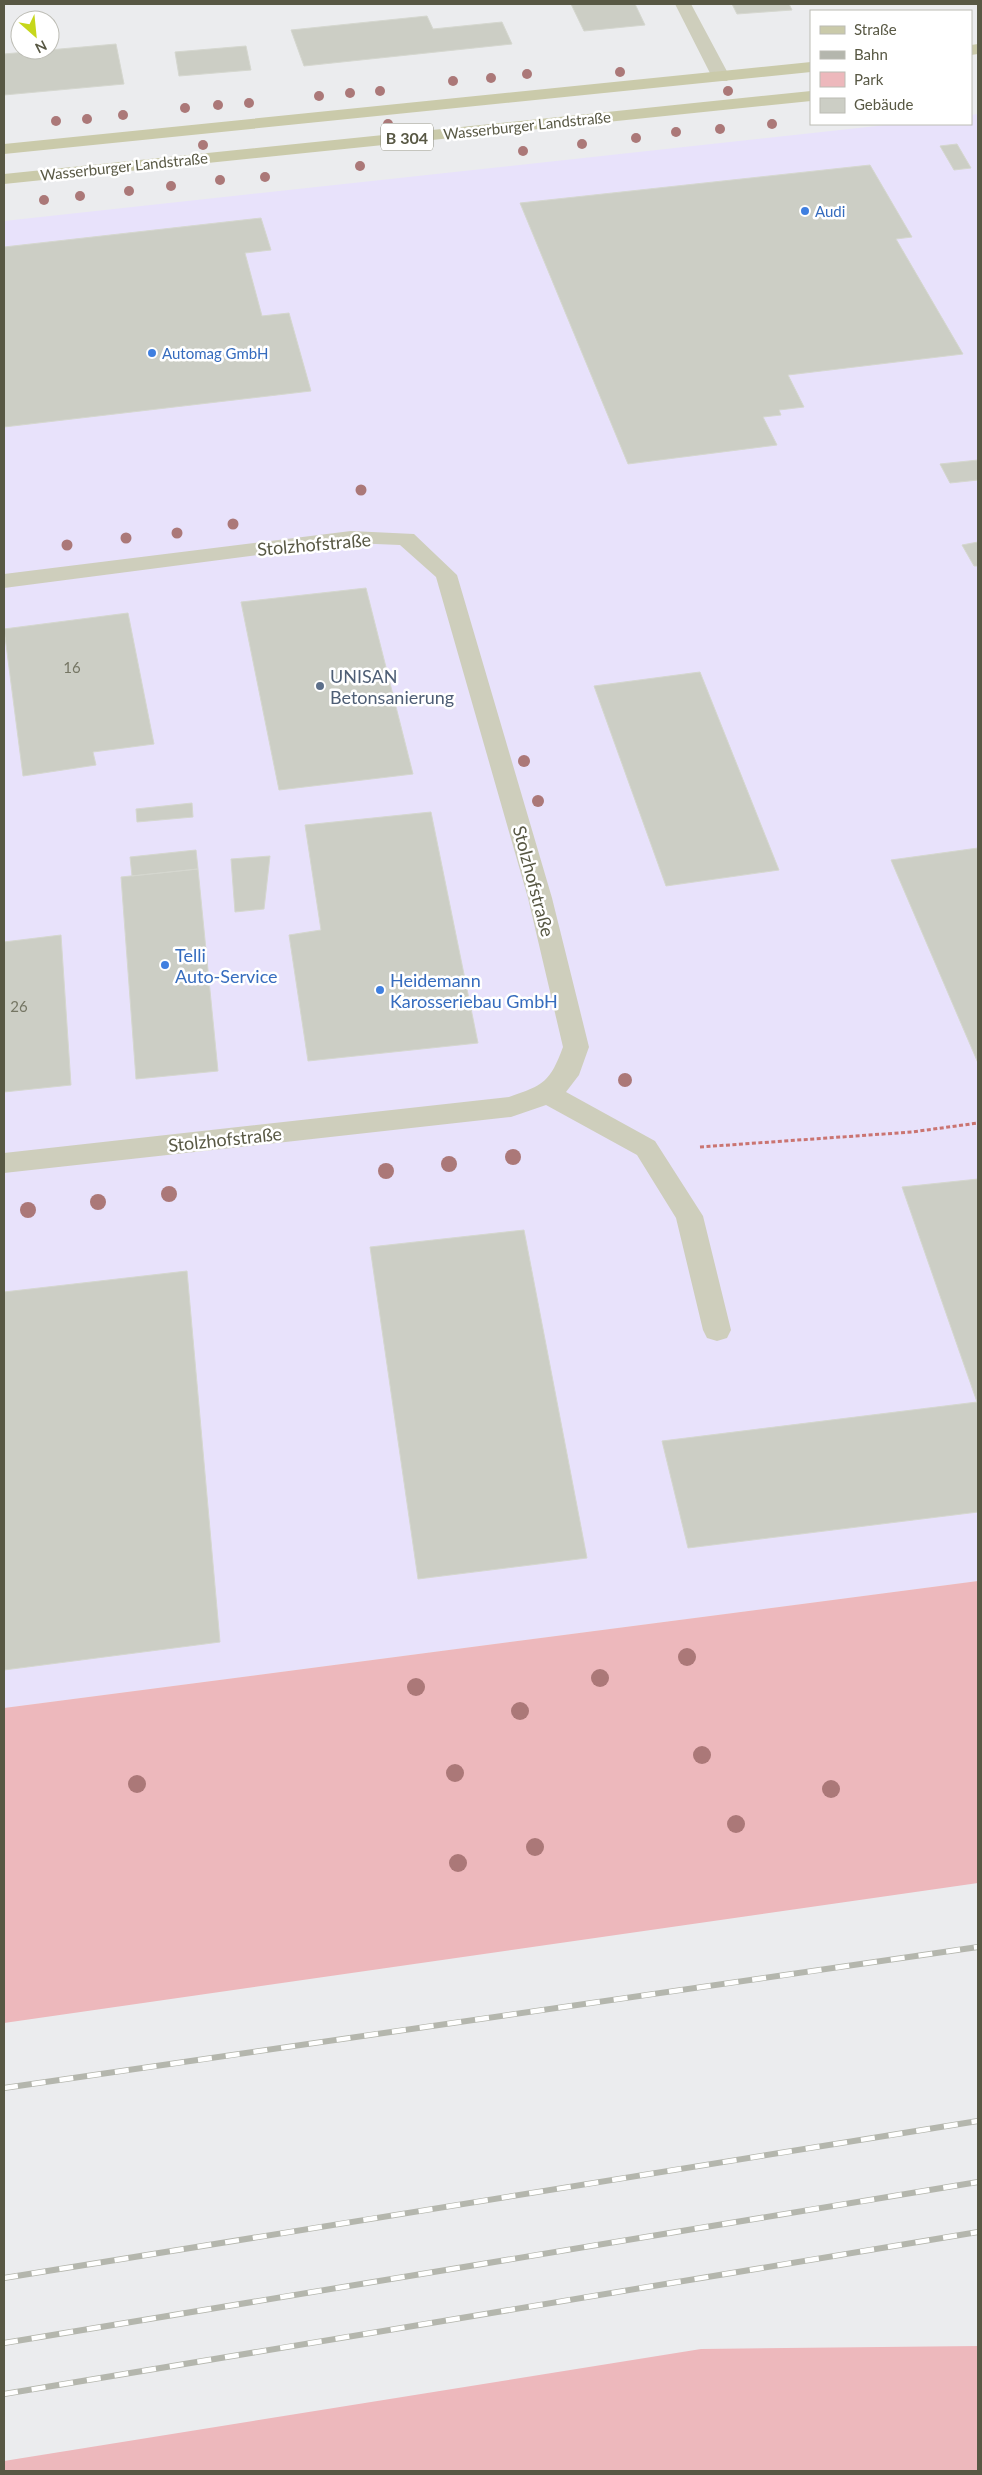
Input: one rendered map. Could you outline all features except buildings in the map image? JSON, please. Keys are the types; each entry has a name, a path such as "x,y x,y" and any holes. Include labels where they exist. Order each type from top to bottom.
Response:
{"main road":[{"name":"Wasserburger Landstraße","path":"4,149 810,67"},
{"name":"Wasserburger Landstraße","path":"4,179 810,96"}],"street":[{"path":"682,4 721,77"},
{"name":"Stolzhofstraße","path":"4,580 351,537 406,539 446,575 540,898 576,1047 566,1075 548,1094 511,1107 4,1163"},
{"path":"548,1094 646,1148 689,1216 717,1330"}],"path":[{"path":"646,1148 706,1147 912,1132 978,1123"}],"shaded area":[{"path":"978,114 978,1581 4,1708 4,221 886,125 972,125 972,115"}],"green space":[{"path":"978,1581 978,1883 4,2023 4,1708"},
{"path":"978,2346 978,2471 4,2471 4,2461 701,2349"}],"railway":[{"path":"4,2088 978,1947"},
{"path":"4,2278 978,2121"},
{"path":"4,2343 978,2182"},
{"path":"4,2394 978,2232"}],"place":[{"name":"Audi","path":"805,211"},
{"name":"Automag GmbH","path":"152,353"},
{"name":"UNISAN Betonsanierung","path":"320,686"},
{"name":"Telli Auto-Service","path":"165,965"},
{"name":"Heidemann Karosseriebau GmbH","path":"380,990"}]}
